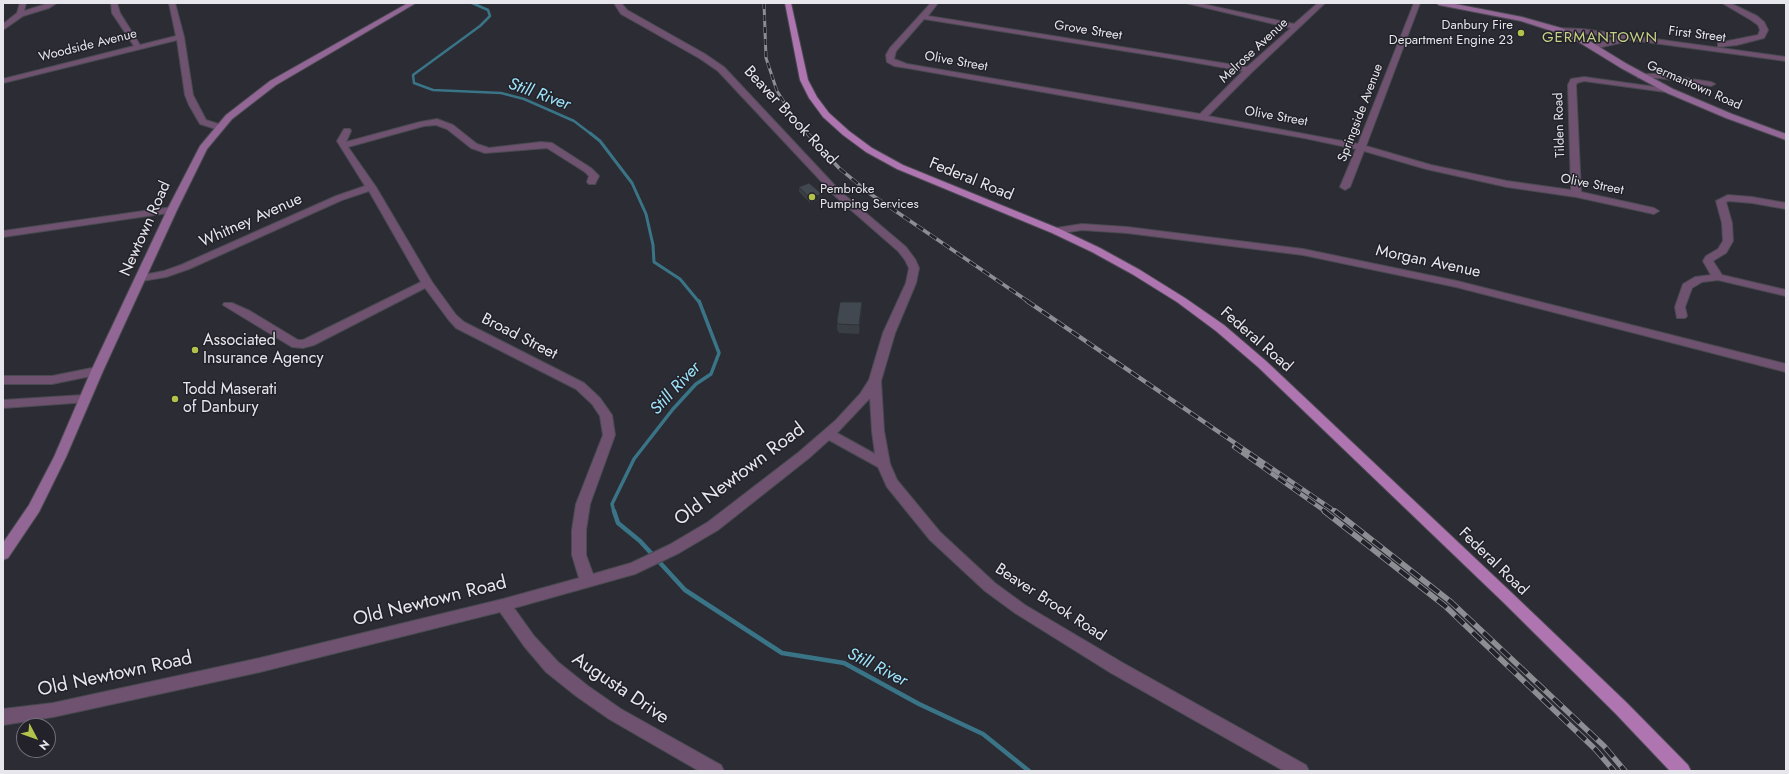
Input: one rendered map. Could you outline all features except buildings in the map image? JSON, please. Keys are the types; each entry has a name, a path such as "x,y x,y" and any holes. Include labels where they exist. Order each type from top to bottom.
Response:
{"main road":[{"name":"Newtown Road","path":"3,554 34,508 60,457 84,399 202,148 228,117 273,83 413,3"},
{"name":"Federal Road","path":"788,3 804,80 813,98 826,115 846,133 869,150 900,167 1056,231 1096,250 1136,272 1181,300 1220,328 1262,364 1514,604 1621,708 1682,771"},
{"name":"Germantown Road","path":"1439,3 1531,22 1558,30 1594,47 1641,76 1670,91 1729,116 1786,137"}],"street":[{"path":"20,14 23,3"},
{"path":"3,28 20,14 47,7 54,3"},
{"path":"114,3 116,13 138,47"},
{"path":"172,3 180,37 188,89 193,105 203,122 219,128"},
{"name":"Beaver Brook Road","path":"617,3 624,12 687,47 721,69 733,80 791,145 838,194 902,249 910,259 914,268 911,283 889,333 875,381 878,431 883,464 892,483 935,536 990,587 1020,609 1116,668 1300,771"},
{"path":"922,18 935,3"},
{"path":"1189,3 1296,27"},
{"name":"Melrose Avenue","path":"1202,117 1249,70 1322,3"},
{"name":"Springside Avenue","path":"1345,187 1417,3"},
{"path":"1688,45 1738,43 1756,38 1763,33 1764,30 1761,24 1754,18 1724,3"},
{"name":"Olive Street","path":"922,18 893,50 890,55 890,60 897,64 907,66 1304,135 1361,148 1401,160 1507,184 1576,194 1654,211"},
{"name":"Grove Street","path":"922,18 1169,56 1249,70"},
{"name":"First Street","path":"1558,30 1582,31 1786,59"},
{"name":"Woodside Avenue","path":"3,81 180,37"},
{"path":"1594,47 1618,40 1634,39"},
{"path":"1641,76 1659,76 1711,84"},
{"name":"Tilden Road","path":"1576,194 1574,175 1572,85 1574,81 1584,79 1670,91"},
{"path":"347,132 341,141 343,146 423,124 437,122 450,127 474,146 488,152 541,145 549,146 588,170 594,176 592,182"},
{"name":"Broad Street","path":"343,146 371,187 427,283 452,317 460,325 580,386 596,401 606,415 609,435 583,504 579,530 579,556 588,582"},
{"name":"Whitney Avenue","path":"142,278 166,274 186,267 339,198 371,187"},
{"path":"1718,277 1709,265 1708,261 1710,258 1722,251 1728,241 1721,201 1728,198 1752,200 1786,206"},
{"path":"3,234 172,210"},
{"name":"Morgan Avenue","path":"1056,231 1082,227 1127,230 1304,252 1457,284 1786,368"},
{"path":"1681,316 1680,307 1687,286 1699,280 1718,277 1786,293"},
{"path":"228,305 246,313 296,344 310,342 427,283"},
{"path":"3,380 52,380 97,371"},
{"name":"Old Newtown Road","path":"3,717 53,710 260,665 503,605 616,574 642,565 674,549 713,526 749,499 828,434 859,402 875,381"},
{"path":"3,404 84,399"},
{"name":"Old Newtown Road","path":"828,434 883,464"},
{"name":"Augusta Drive","path":"503,605 534,646 552,666 582,692 615,714 715,771"}],"waterway":[{"name":"Still River","path":"472,3 488,10 490,16 480,26 413,75 414,83 433,90 501,93 524,99 574,121 591,134"},
{"name":"Still River","path":"590,133 600,141 632,183 646,214 653,245 654,262 680,279 699,302"},
{"name":"Still River","path":"614,512 612,504 634,459 673,409 696,384 711,374 719,353 699,301"},
{"name":"Still River","path":"614,511 618,523 640,541 685,590 782,653 844,663 919,704 983,734 1029,771"}],"railway":[{"path":"764,3 766,58 777,91 795,119 808,134"},
{"path":"807,133 839,168 869,193 1029,302"},
{"path":"1027,301 1336,512"},
{"path":"1234,447 1326,512"},
{"path":"1324,511 1445,606 1596,750 1614,771"},
{"path":"1335,511 1451,602 1604,746 1625,771"}],"place":[{"name":"Danbury Fire Department Engine 23","path":"1521,33"},
{"name":"Pembroke Pumping Services","path":"812,197"},
{"name":"Associated Insurance Agency","path":"195,350"},
{"name":"Todd Maserati of Danbury","path":"175,399"}],"district":[{"name":"GERMANTOWN","path":"1600,38"}]}
